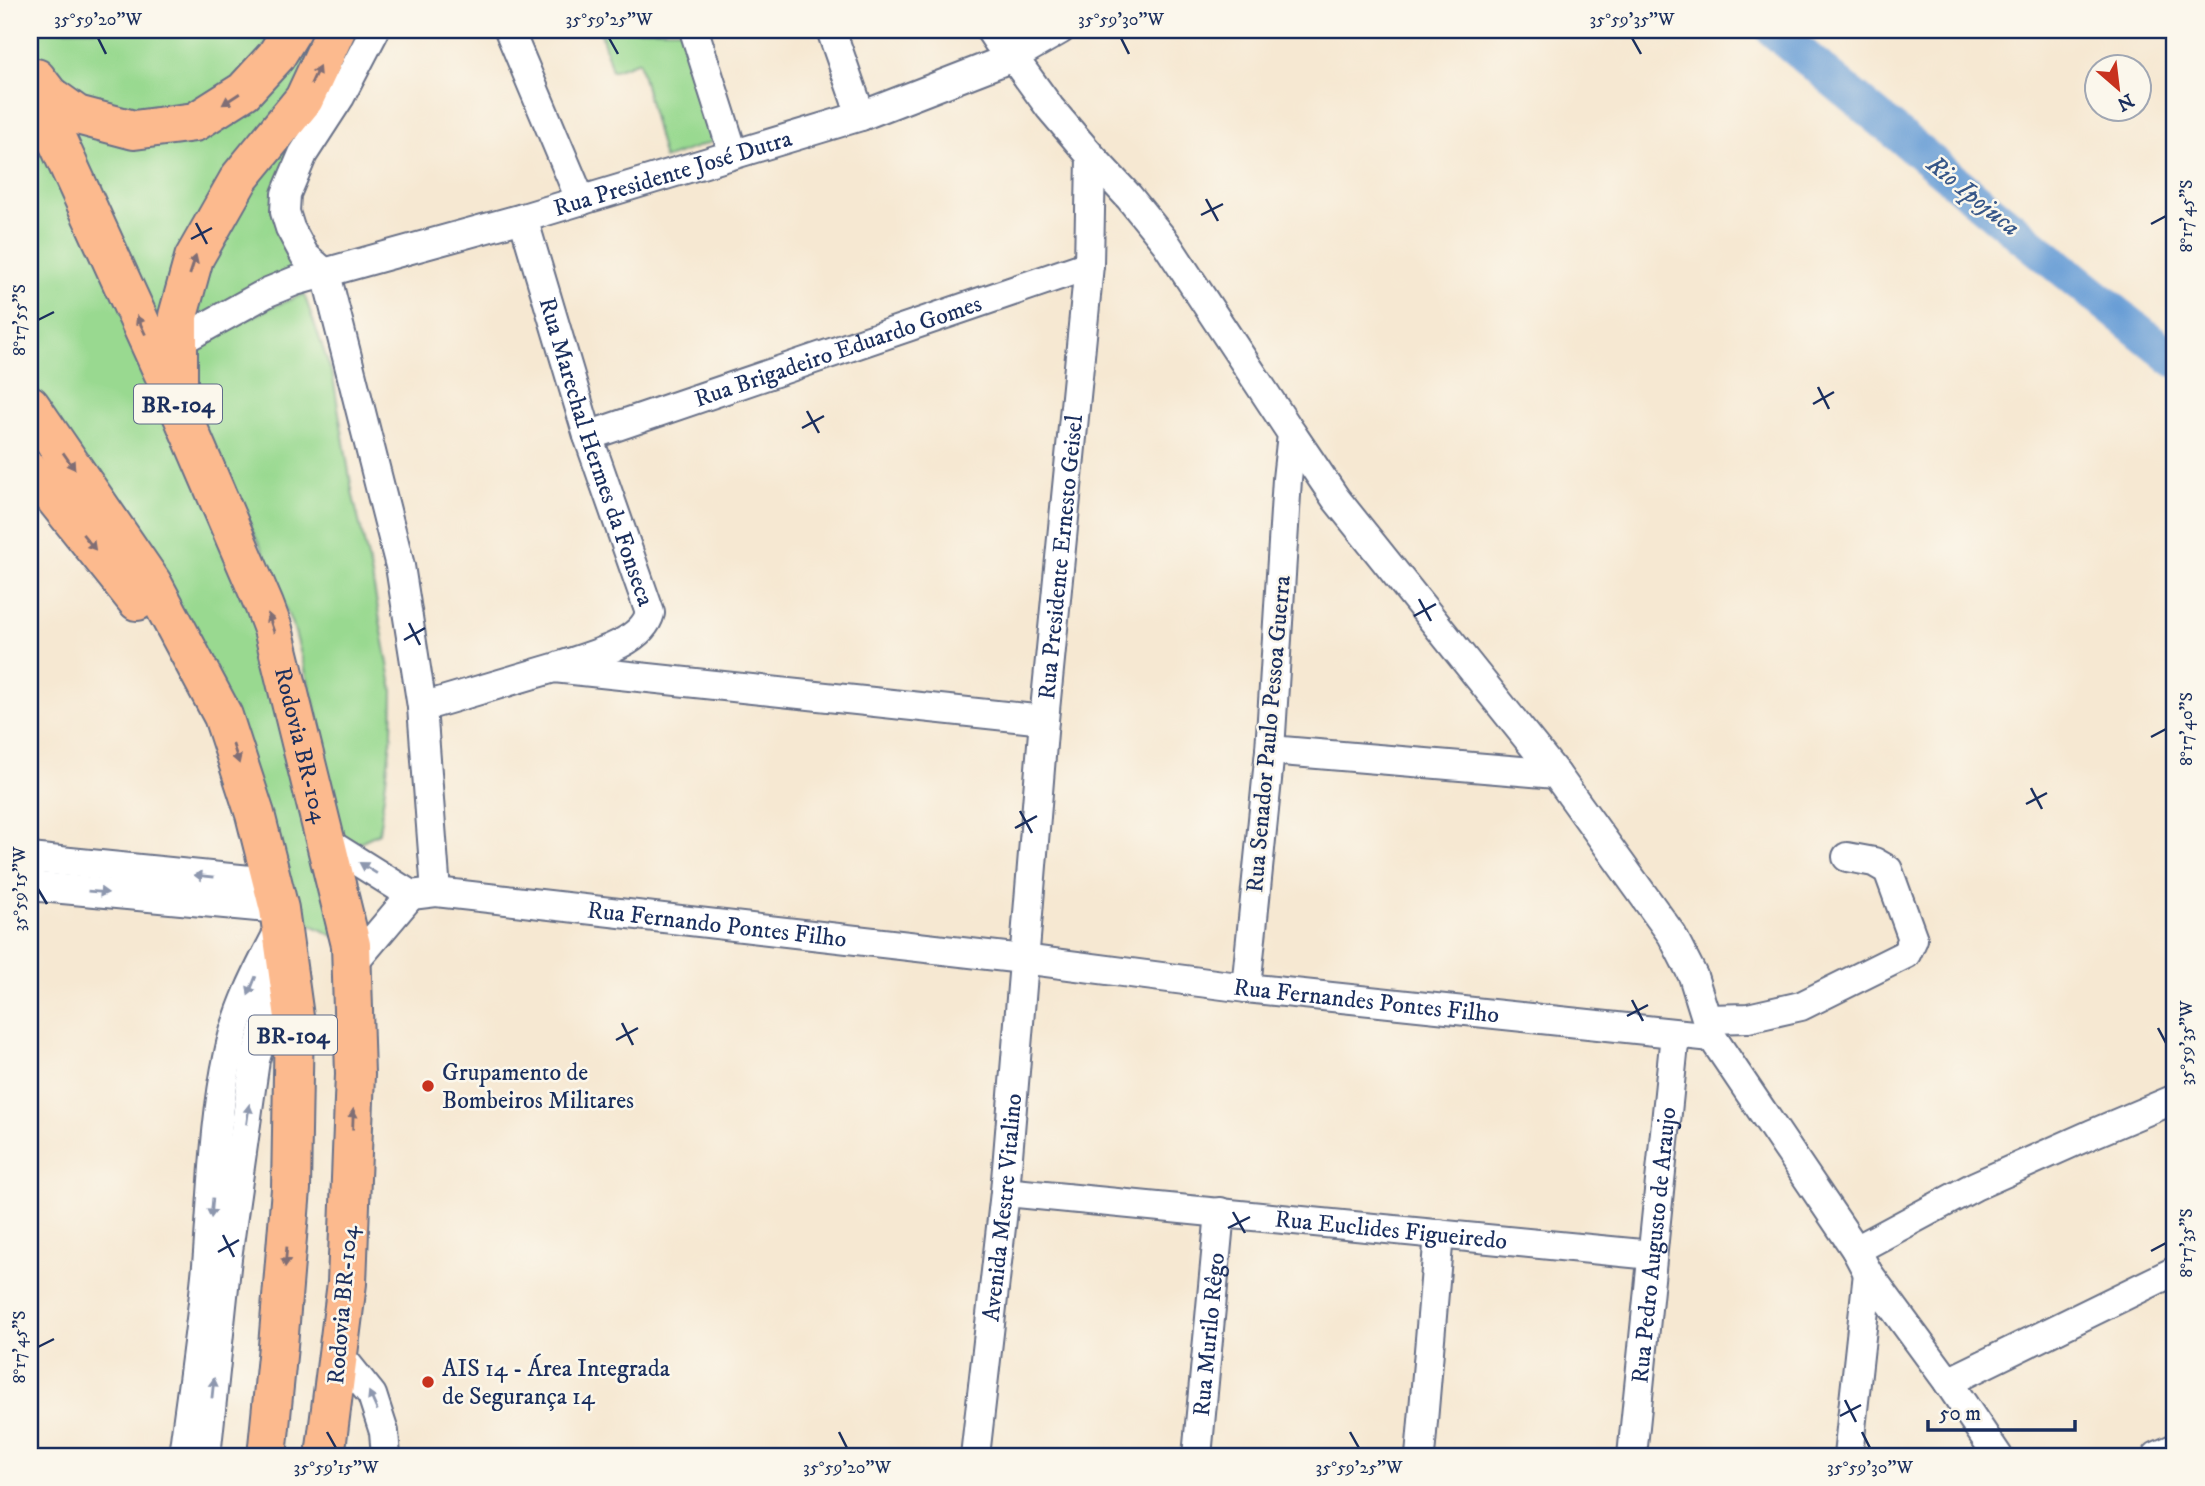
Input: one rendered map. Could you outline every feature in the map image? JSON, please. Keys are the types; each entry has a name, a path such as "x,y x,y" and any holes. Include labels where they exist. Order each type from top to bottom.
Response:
{"highway":[{"path":"30,70 49,95 77,115 134,130 195,122 244,90 276,56 292,30"},
{"path":"178,405 178,316 194,258 240,177 304,99 336,30"},
{"name":"Rodovia BR-104","path":"30,82 178,405 264,604 273,629 351,945 355,1074 347,1283 325,1456"},
{"name":"BR-104","path":"30,405 152,583 223,716 255,814 280,918 294,1017 291,1189 267,1456"},
{"path":"30,471 210,691"}],"street":[{"path":"352,965 424,894 422,707 400,566 326,274 305,256 285,212 286,194 303,154 340,97 375,30"},
{"path":"509,30 581,201"},
{"path":"694,30 733,153"},
{"path":"831,30 862,116"},
{"name":"Rua Presidente José Dutra","path":"178,342 268,292 295,281 523,218 862,116 1004,40 1060,30"},
{"path":"1004,40 1050,108 1167,243 1336,499 1556,774 1672,935 1693,976 1709,1028 1862,1261 1998,1456"},
{"name":"Rua Presidente Ernesto Geisel","path":"1023,959 1089,265 1091,156"},
{"name":"Rua Marechal Hermes da Fonseca","path":"422,707 554,668 622,643 640,632 650,613 588,436 523,218"},
{"name":"Rua Brigadeiro Eduardo Gomes","path":"588,436 1089,265"},
{"name":"Rua Senador Paulo Pessoa Guerra","path":"1246,988 1270,750 1292,434"},
{"path":"554,668 1044,720"},
{"path":"1270,750 1556,774"},
{"path":"325,841 424,894"},
{"name":"Rua Fernandes Pontes Filho","path":"1023,959 1246,988 1675,1034 1801,1006 1906,954 1913,940 1888,870 1874,862 1847,857"},
{"path":"30,858 280,918"},
{"path":"30,886 280,918"},
{"name":"Rua Fernando Pontes Filho","path":"424,894 1023,959"},
{"path":"183,1456 203,1302 219,1117 229,1051 255,976 280,918"},
{"path":"206,1456 227,1258 255,1060 280,918"},
{"name":"Avenida Mestre Vitalino","path":"975,1456 1005,1192 1023,959"},
{"name":"Rua Pedro Augusto de Araujo","path":"1632,1456 1675,1034"},
{"path":"1862,1261 1975,1186 2175,1099"},
{"name":"Rua Euclides Figueiredo","path":"1005,1192 1652,1255"},
{"name":"Rua Murilo Rêgo","path":"1197,1456 1220,1212"},
{"path":"1420,1456 1438,1234"},
{"path":"1848,1456 1862,1261"},
{"path":"1948,1382 2175,1271"},
{"path":"340,1354 372,1395 384,1432 386,1456"},
{"path":"2157,1456 2175,1448"}],"green space":[{"path":"30,30 336,30 194,258 178,402 273,629 350,944 279,909 210,691 30,471"},
{"path":"352,30 365,30 275,193 305,271 189,324 208,258"},
{"path":"600,30 682,30 714,141 664,159 639,61 612,71"},
{"path":"304,294 333,377 353,496 371,571 393,691 392,733 379,833 354,845 341,838 318,719 295,632 260,545 213,459 189,377 194,348 269,308"}],"waterway":[{"name":"Rio Ipojuca","path":"1773,30 2175,360"}],"place":[{"name":"Grupamento de Bombeiros Militares","path":"428,1086"},
{"name":"AIS 14 - Área Integrada de Segurança 14","path":"428,1382"}]}
